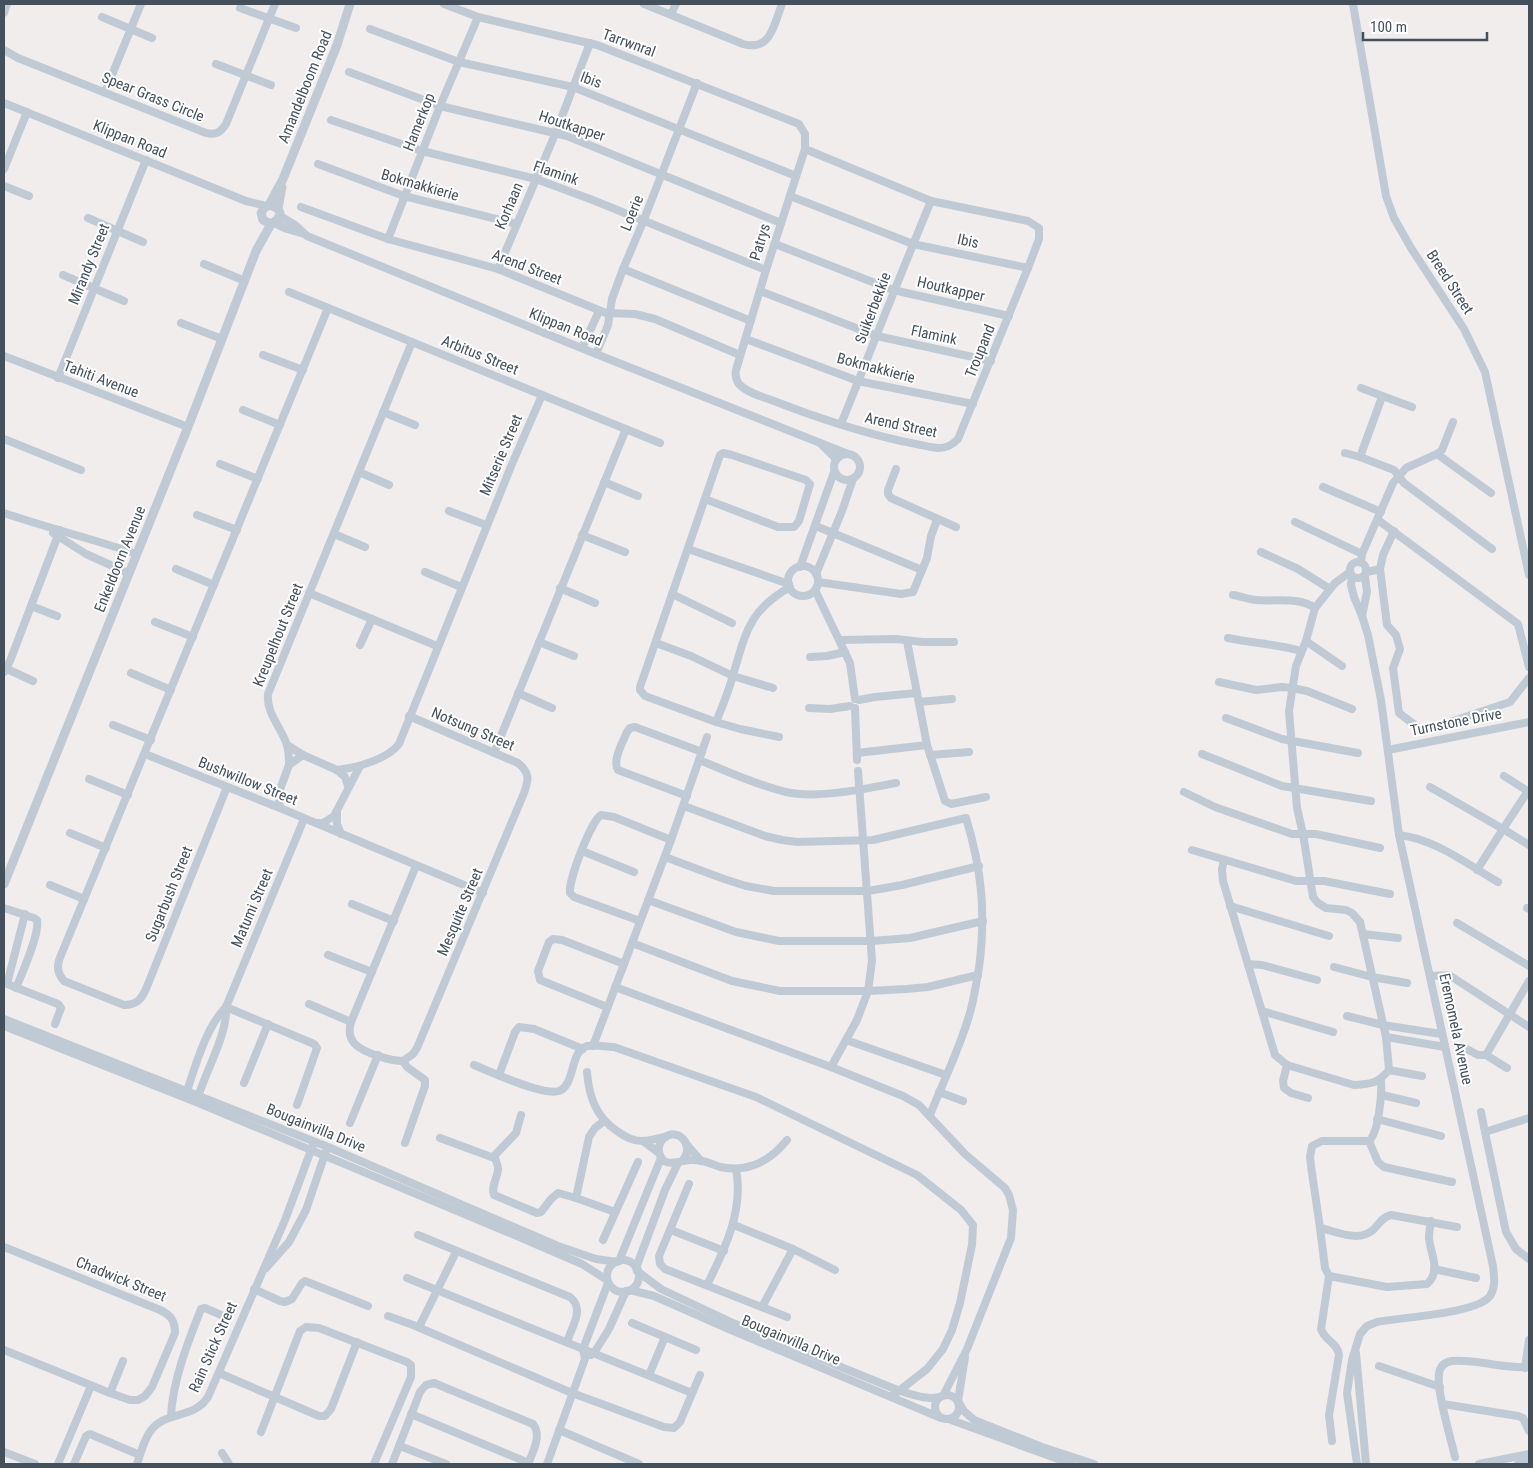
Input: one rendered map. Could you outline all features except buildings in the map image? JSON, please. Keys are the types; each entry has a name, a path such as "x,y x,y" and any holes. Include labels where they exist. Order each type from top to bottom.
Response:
{"street":[{"path":"4,13 7,4"},
{"path":"105,92 141,4"},
{"name":"Spear Grass Circle","path":"4,50 18,58 206,133 214,134 219,133 226,124 275,4"},
{"name":"Amandelboom Road","path":"270,214 337,46 350,4"},
{"name":"Tarrwnral","path":"444,4 478,17 590,43 697,83 799,124 805,134 805,149"},
{"path":"644,4 743,44 758,46 769,37 782,4"},
{"path":"671,14 676,4"},
{"name":"Breed Street","path":"1353,4 1386,196 1394,218 1411,248 1464,329 1483,367 1529,575"},
{"path":"240,8 296,28"},
{"path":"102,17 152,38"},
{"name":"Hamerkop","path":"388,239 440,106 478,17"},
{"name":"Ibis","path":"370,29 459,62 573,87 796,176"},
{"name":"Korhaan","path":"498,269 556,132 590,43"},
{"path":"216,64 271,85"},
{"name":"Houtkapper","path":"349,72 440,106 556,132 781,223"},
{"name":"Loerie","path":"596,354 608,325 612,299 623,269 697,83"},
{"name":"Klippan Road","path":"4,103 246,202 295,225 304,234 596,354 848,454"},
{"path":"4,169 27,112"},
{"name":"Flamink","path":"331,120 422,151 536,179 766,270"},
{"path":"805,149 931,201"},
{"name":"Patrys","path":"736,370 805,149"},
{"name":"Mirandy Street","path":"58,378 146,160"},
{"name":"Bokmakkierie","path":"318,164 404,196 517,224"},
{"path":"4,186 28,196"},
{"name":"Ibis","path":"790,196 913,244 1028,268"},
{"name":"Troupand","path":"931,201 1028,221 1036,224 1040,233 1009,316 958,439"},
{"name":"Suikerbekkie","path":"840,424 877,336 893,290 931,201"},
{"name":"Arend Street","path":"301,207 388,239 498,269 610,314 628,313 655,319 740,355"},
{"name":"Enkeldoorn Avenue","path":"4,884 188,427 270,214"},
{"path":"88,218 143,242"},
{"name":"Houtkapper","path":"774,244 893,290 1009,316"},
{"path":"204,264 245,281"},
{"path":"623,269 751,321"},
{"path":"63,275 124,301"},
{"name":"Flamink","path":"760,291 877,336 991,361"},
{"name":"Arbitus Street","path":"289,292 660,443"},
{"path":"50,885 84,899 328,308"},
{"path":"582,348 599,310"},
{"path":"181,323 222,339"},
{"name":"Bokmakkierie","path":"746,339 858,381 973,404"},
{"name":"Kreupelhout Street","path":"289,764 288,745 271,713 268,694 412,342"},
{"path":"263,355 303,370"},
{"name":"Tahiti Avenue","path":"4,356 188,427"},
{"name":"Arend Street","path":"736,370 736,379 746,389 790,407 878,436 931,447 947,447 958,439"},
{"path":"1361,388 1412,407"},
{"name":"Mitserie Street","path":"409,716 486,525 542,396"},
{"path":"1360,457 1382,397"},
{"path":"243,410 280,425"},
{"path":"383,412 415,425"},
{"path":"1351,574 1352,565 1361,558 1393,483 1406,468 1442,450 1453,422"},
{"path":"494,753 626,429"},
{"path":"4,439 81,470"},
{"name":"Klippan Road","path":"819,443 836,459"},
{"path":"705,499 778,526 789,528 794,527 799,521 810,484 806,480 724,453 718,458 640,686 642,693 645,696 716,722 779,737"},
{"path":"1344,453 1394,470 1404,483 1492,549"},
{"path":"716,722 733,676 742,644 753,619 767,601 789,586 791,573 800,567 834,472 834,463 839,456 848,454 856,457 860,464 859,473 853,479 817,578 815,590 850,664 855,703 857,756 927,745"},
{"path":"1437,454 1491,493"},
{"path":"220,464 258,479"},
{"path":"896,469 888,494 898,502 956,527"},
{"path":"359,472 389,485"},
{"path":"834,472 844,480 853,479"},
{"path":"604,482 638,496"},
{"path":"1323,487 1381,512"},
{"path":"449,511 486,525"},
{"path":"4,513 58,533 137,554"},
{"path":"197,515 237,530"},
{"path":"800,567 809,568 817,578 907,594 913,592 922,570 937,520"},
{"path":"1378,520 1518,624 1529,667"},
{"path":"1295,522 1361,558 1366,567 1366,574"},
{"path":"816,526 922,570"},
{"path":"1394,531 1383,555 1380,569 1387,625 1396,634 1400,649 1393,668 1399,713 1420,729 1426,730 1510,702 1529,678"},
{"path":"58,533 86,554 128,573"},
{"path":"33,681 5,670 58,533"},
{"path":"334,534 365,547"},
{"path":"582,535 625,552"},
{"path":"688,549 789,586 796,594 801,596 811,594 815,590"},
{"path":"1261,552 1298,569 1330,588"},
{"path":"176,569 214,585"},
{"path":"1351,574 1358,579 1380,569"},
{"path":"425,572 461,588"},
{"path":"1224,860 1222,869 1223,881 1273,1051 1287,1065 1354,1085 1381,1080 1389,1070 1386,1037 1360,922 1352,913 1346,910 1326,908 1315,901 1311,893 1303,834 1297,808 1289,711 1296,666 1306,641 1315,608 1330,588 1340,579 1351,574"},
{"name":"Eremomela Avenue","path":"1351,574 1351,586 1362,616 1371,651 1388,750 1399,835 1493,1266 1494,1283 1492,1291 1486,1300 1472,1307 1371,1324 1360,1334 1352,1360 1346,1399 1357,1464"},
{"name":"Eremomela Avenue","path":"1362,616 1367,592 1366,574"},
{"path":"560,588 594,603"},
{"path":"309,593 438,646"},
{"path":"672,594 732,623"},
{"path":"1233,595 1256,600 1303,602 1315,608"},
{"path":"31,606 57,616"},
{"path":"360,645 372,619"},
{"path":"155,622 193,637"},
{"path":"1228,638 1250,643 1286,646 1301,651"},
{"path":"840,640 954,642"},
{"path":"907,641 927,745 940,792 946,803 951,804 986,796"},
{"path":"1306,641 1342,666"},
{"path":"539,642 574,656"},
{"path":"656,643 691,656 733,676 773,688"},
{"path":"810,657 845,652"},
{"path":"131,673 171,690"},
{"path":"1219,682 1256,690 1282,687 1307,691 1352,709"},
{"path":"518,693 552,708"},
{"path":"809,708 830,709 875,697 917,693"},
{"path":"918,702 952,699"},
{"path":"337,770 360,766 395,749 399,744 409,716"},
{"name":"Notsung Street","path":"409,716 518,763 524,768"},
{"path":"1226,718 1274,736 1358,753"},
{"name":"Turnstone Drive","path":"1388,750 1529,722"},
{"path":"114,725 151,740"},
{"path":"687,796 618,770 616,761 627,732 630,728 635,727 702,752"},
{"path":"593,1046 684,806 707,737"},
{"name":"Kreupelhout Street","path":"288,745 303,756"},
{"path":"930,755 968,752"},
{"name":"Bushwillow Street","path":"145,754 266,802 483,893"},
{"path":"1202,754 1282,786 1371,801"},
{"path":"280,808 279,790 289,764 303,756 337,770 345,777 348,786"},
{"path":"699,760 786,792 798,794 860,790 896,783"},
{"path":"315,823 328,821 337,812 348,786 360,766"},
{"name":"Mesquite Street","path":"403,1061 413,1054 417,1048 483,893 526,788 528,777 524,768"},
{"path":"831,1067 857,1020 868,991 872,961 858,771"},
{"path":"1477,870 1529,791 1504,776"},
{"path":"89,779 128,795"},
{"path":"1430,786 1529,845"},
{"name":"Sugarbush Street","path":"84,899 59,960 57,967 59,976 64,981 117,1003 131,1005 141,999 146,989 226,787"},
{"path":"266,802 279,790"},
{"path":"1184,792 1245,819 1292,834 1316,834 1380,848"},
{"path":"684,806 782,840 797,842 873,840 966,818 976,849 982,884 983,921 978,975 969,1017 930,1115"},
{"path":"337,812 337,824 341,834"},
{"path":"640,921 574,897 570,893 570,882 593,822 601,815 614,817 671,840"},
{"name":"Matumi Street","path":"186,1094 214,1021 226,1007 304,819"},
{"path":"70,834 106,848"},
{"path":"1399,835 1408,836 1430,844 1498,882"},
{"path":"1192,850 1296,881 1329,881 1390,894"},
{"path":"582,851 634,872"},
{"path":"665,857 746,886 774,891 868,891 902,886 978,866"},
{"path":"405,1143 426,1086 425,1080 407,1067 403,1061 395,1061 378,1055 355,1044 349,1030 416,866"},
{"path":"648,900 721,927 779,942 871,941 910,938 983,921"},
{"path":"352,904 394,921"},
{"path":"1230,906 1329,936"},
{"path":"4,908 37,920 37,928 16,988"},
{"path":"24,914 7,984 58,1004 61,1011 55,1024"},
{"path":"1457,923 1529,966"},
{"path":"1363,934 1398,938"},
{"path":"607,1007 540,980 538,971 549,942 552,939 562,940 624,964"},
{"path":"632,943 732,981 780,991 868,991 928,987 978,975"},
{"path":"328,955 372,972"},
{"path":"1248,964 1262,964 1317,980"},
{"path":"1334,967 1407,984"},
{"path":"1430,976 1449,975 1529,1027"},
{"path":"1486,1055 1529,981"},
{"path":"615,987 831,1067 903,1096 919,1105 965,1154 1005,1188 1013,1210 1011,1238 967,1349 943,1396 936,1404 936,1412 941,1418"},
{"path":"309,1004 351,1022"},
{"path":"226,1007 314,1044 317,1048 297,1105"},
{"name":"Matumi Street","path":"198,1098 222,1034 227,1017 226,1007"},
{"path":"1262,1012 1334,1032"},
{"path":"1347,1016 1383,1025 1442,1034"},
{"name":"Bougainvilla Drive","path":"4,1019 186,1094"},
{"path":"244,1083 268,1024"},
{"name":"Bougainvilla Drive","path":"4,1026 198,1098 313,1146 324,1155 587,1267 618,1291 654,1296 941,1418 1072,1464"},
{"path":"499,1075 515,1032 519,1028 534,1029 583,1049"},
{"path":"1386,1037 1445,1047"},
{"path":"846,1040 946,1075"},
{"path":"474,1065 547,1092 558,1092 567,1083 580,1051 586,1046 614,1048 756,1097 917,1175 962,1210 972,1225 972,1245 960,1303 952,1330 943,1349 927,1369 891,1397"},
{"path":"1461,1046 1478,1055 1486,1055 1507,1068"},
{"path":"350,1123 378,1055"},
{"path":"1287,1065 1283,1081 1284,1088 1291,1094 1308,1098"},
{"path":"1389,1070 1422,1076"},
{"path":"587,1072 588,1089 604,1121 624,1136 633,1140 643,1141 676,1135 681,1137 701,1161"},
{"path":"1369,1142 1372,1139 1382,1095 1381,1080"},
{"path":"939,1092 963,1101"},
{"path":"1382,1095 1416,1103"},
{"path":"1481,1112 1506,1232 1516,1249 1529,1259"},
{"path":"521,1115 516,1133 497,1150 494,1158 498,1169 493,1192 498,1197 537,1213 541,1212 558,1194 576,1198 615,1212"},
{"path":"1485,1132 1529,1118"},
{"path":"1377,1119 1440,1136"},
{"path":"576,1198 589,1136 592,1130 604,1121"},
{"path":"546,1464 585,1359 584,1349 608,1282 608,1271 618,1261 660,1155 660,1144 667,1136"},
{"path":"440,1138 494,1158"},
{"path":"643,1141 669,1163 701,1161 736,1169 760,1164 776,1153 787,1140"},
{"path":"1332,1441 1329,1415 1339,1354 1338,1348 1324,1337 1321,1329 1329,1276 1325,1268 1310,1156 1312,1146 1322,1141 1369,1142"},
{"path":"1369,1142 1378,1162 1384,1167 1452,1182"},
{"path":"585,1359 594,1353 610,1329 628,1291 638,1280 637,1270 665,1190 680,1162 687,1154 687,1145"},
{"name":"Bougainvilla Drive","path":"313,1146 328,1147 558,1246 596,1259 628,1262 661,1289 733,1324 900,1391 930,1399 952,1396 958,1401"},
{"name":"Rain Stick Street","path":"137,1464 150,1431 154,1427 171,1417 197,1409 211,1391 254,1289 264,1270 313,1146"},
{"name":"Rain Stick Street","path":"264,1270 289,1242 298,1226 306,1210 328,1147"},
{"path":"603,1240 638,1162"},
{"path":"707,1285 724,1251 734,1225 738,1188 736,1169"},
{"path":"689,1184 661,1251 658,1261 660,1264 665,1269 788,1317"},
{"path":"1320,1228 1364,1236 1371,1232 1382,1219 1391,1215 1457,1227"},
{"path":"1329,1276 1374,1285 1397,1287 1427,1284 1431,1280 1434,1269 1434,1258 1429,1239 1431,1222"},
{"path":"734,1225 767,1237 834,1270"},
{"path":"671,1230 724,1251"},
{"path":"418,1235 570,1297 575,1301 578,1310 567,1342"},
{"name":"Chadwick Street","path":"4,1247 160,1310 172,1319 175,1325 175,1333 152,1387 145,1396 138,1400 130,1400 91,1386 4,1350"},
{"path":"762,1307 793,1249"},
{"path":"419,1327 456,1252"},
{"path":"1434,1269 1476,1278"},
{"path":"407,1278 692,1393"},
{"path":"254,1289 285,1302 292,1299 305,1281 368,1306"},
{"path":"171,1417 173,1395 193,1330 202,1310 205,1308 228,1318"},
{"path":"388,1316 419,1327 572,1393 670,1428 674,1428 680,1422 700,1376"},
{"path":"632,1323 696,1350"},
{"path":"261,1432 296,1338 303,1329 310,1327 319,1328 411,1365 410,1377 374,1464"},
{"path":"649,1375 665,1337"},
{"path":"1455,1457 1438,1382 1440,1368 1450,1361 1527,1367 1529,1340"},
{"path":"219,1373 319,1416 325,1416 331,1409 357,1342"},
{"path":"1356,1348 1366,1464"},
{"path":"951,1420 958,1412 958,1401 967,1349"},
{"path":"110,1393 123,1361"},
{"path":"1379,1366 1440,1387"},
{"path":"392,1464 400,1446 411,1414 420,1392 426,1384 434,1383 533,1424 536,1428 537,1437 529,1464 411,1414"},
{"path":"58,1464 91,1386"},
{"path":"958,1401 968,1416 974,1420 1042,1448 1094,1464"},
{"path":"1443,1404 1518,1416 1523,1418 1529,1431"},
{"path":"559,1430 639,1464"},
{"path":"74,1464 86,1436 90,1434 135,1453"},
{"path":"400,1446 446,1464"},
{"path":"4,1452 35,1464"},
{"path":"222,1453 229,1464"},
{"path":"1480,1464 1529,1454"},
{"path":"1518,1464 1529,1462"}]}
